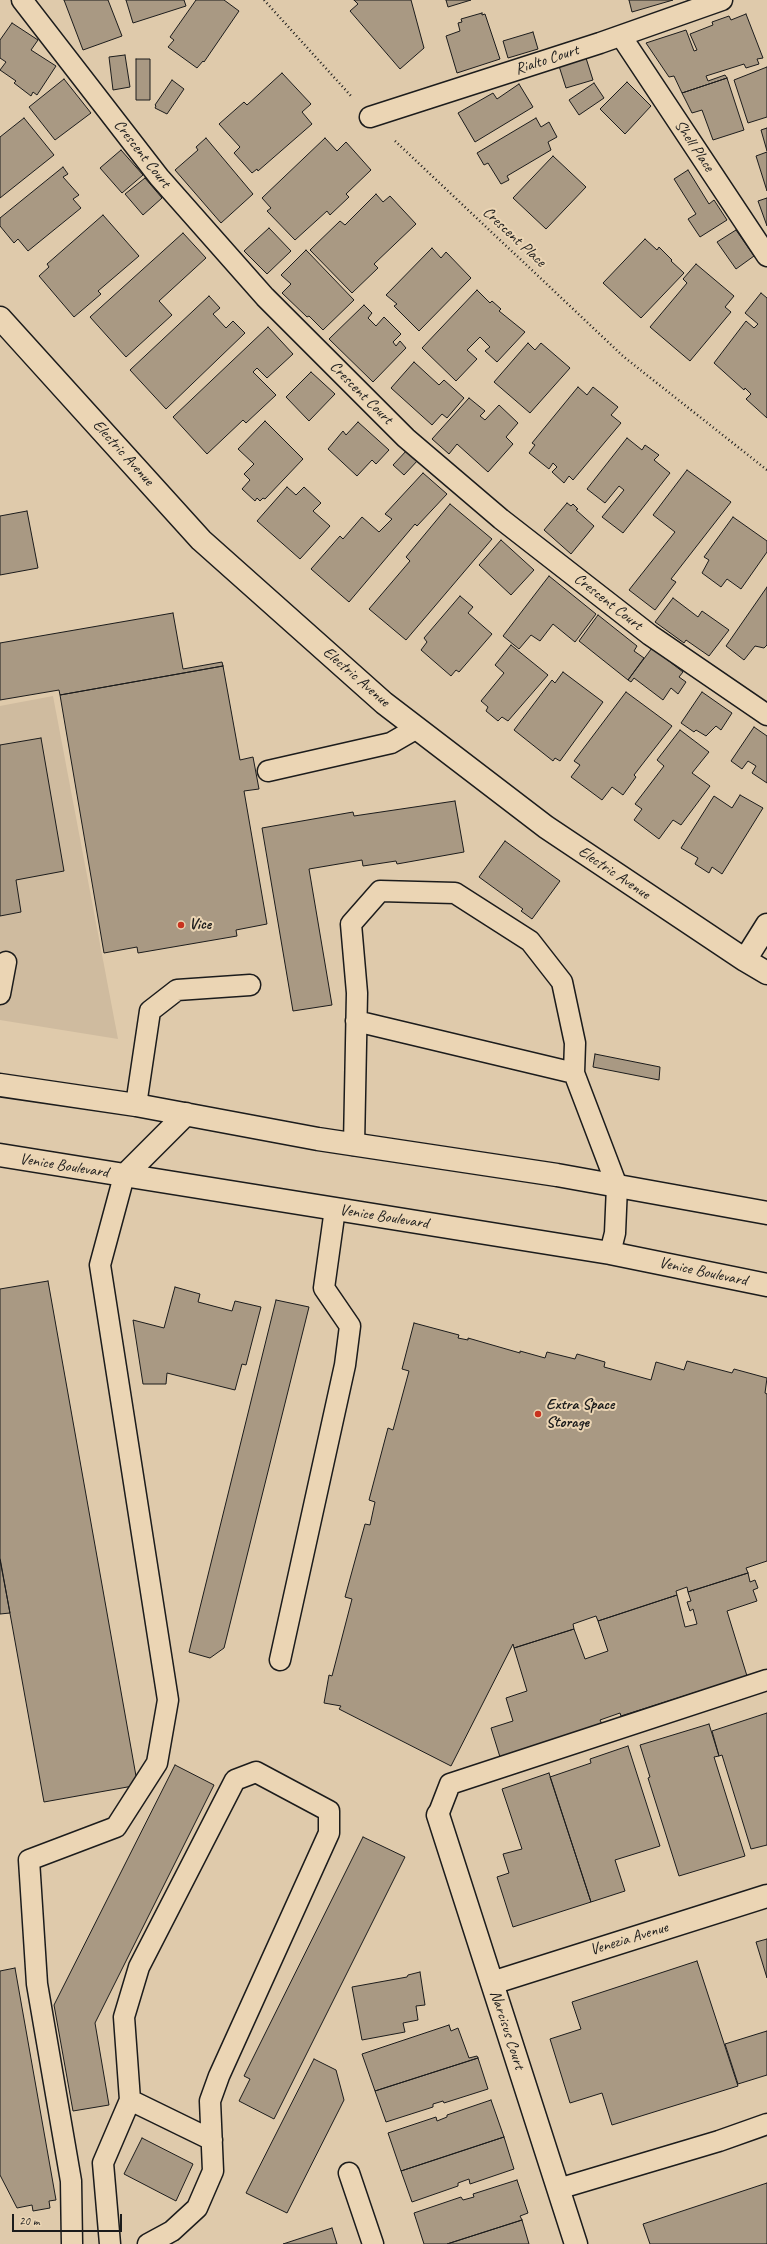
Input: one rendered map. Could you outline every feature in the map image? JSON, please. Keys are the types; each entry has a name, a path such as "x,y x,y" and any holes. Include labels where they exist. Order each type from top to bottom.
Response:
{"street":[{"name":"Electric Avenue","path":"0,318 201,540 384,703 546,827 745,960 767,973"},
{"path":"745,960 767,925"},
{"path":"0,1085 136,1105 354,1145 557,1175 767,1213"},
{"path":"124,1176 186,1114"},
{"name":"Venice Boulevard","path":"0,1155 610,1253 767,1285"},
{"name":"Narcisus Court","path":"438,1815 576,2244"},
{"name":"Venezia Avenue","path":"492,1982 767,1896"}],"lane":[{"name":"Crescent Court","path":"22,0 159,177 265,297 406,438 501,519 650,635 767,715"},
{"name":"Rialto Court","path":"370,117 621,36 722,0"},
{"name":"Shell Place","path":"621,36 767,256"},
{"path":"268,771 392,743 417,728"},
{"path":"354,1145 356,993 351,924 380,891 455,893 530,941 562,982 575,1043 574,1073 617,1186 615,1232 610,1253"},
{"path":"0,994 6,962"},
{"path":"136,1105 150,1011 177,990 250,985"},
{"path":"356,1021 574,1073"},
{"path":"72,2244 72,2181 37,1984 29,1860 116,1827 157,1762 168,1700 100,1265 124,1176"},
{"path":"280,1660 345,1365 350,1326 324,1288 335,1209"},
{"path":"438,1815 450,1784 767,1680"},
{"path":"110,2244 102,2163 130,2100 124,2017 139,1967 235,1780 256,1772 329,1811 329,1833 219,2076 210,2101 213,2171 198,2208 172,2230 148,2244"},
{"path":"130,2100 212,2140"},
{"path":"558,2189 719,2141 767,2124"},
{"path":"349,2173 373,2244"}],"path":[{"name":"Crescent Place","path":"264,0 370,117 624,357 767,470"}],"shaded area":[{"path":"53,696 118,1039 0,1020 0,706"}],"building":[{"path":"64,0 108,0 122,36 83,50"},
{"path":"126,0 184,0 186,6 133,23"},
{"path":"196,0 224,0 239,11 204,62 203,61 197,68 168,47 174,40 170,37"},
{"path":"354,0 411,0 424,48 400,69 350,11 358,4"},
{"path":"446,0 471,0 448,7"},
{"path":"629,0 673,0 632,12"},
{"path":"482,13 482,15 485,14 500,59 457,73 446,36 460,31 458,23 462,22 461,19"},
{"path":"746,14 763,58 757,59 759,64 746,68 744,64 706,76 708,81 725,75 727,78 682,93 674,76 669,77 646,43 686,30 694,51 697,50 690,34 713,25 712,22 729,16 731,20"},
{"path":"12,23 38,40 31,50 56,66 37,95 33,92 31,96 14,83 16,81 0,70 6,62 0,58 0,40"},
{"path":"533,32 538,49 508,58 503,41"},
{"path":"125,55 130,87 113,90 109,57"},
{"path":"586,58 593,80 566,88 559,66"},
{"path":"136,59 150,59 150,100 136,100"},
{"path":"767,67 767,117 748,123 734,80"},
{"path":"282,73 311,104 302,112 312,124 258,171 257,169 252,173 234,153 240,147 219,124 244,102 247,105"},
{"path":"727,78 744,130 713,140 702,110 692,113 682,93"},
{"path":"64,79 91,113 55,140 29,107"},
{"path":"172,80 184,89 167,114 155,108 155,105"},
{"path":"627,82 651,106 625,134 600,109"},
{"path":"594,83 604,98 579,115 569,100"},
{"path":"519,84 533,107 475,142 458,113 493,93 497,99"},
{"path":"24,118 54,155 0,198 0,137"},
{"path":"536,118 541,127 549,122 557,137 548,142 551,150 507,176 509,180 501,184 488,163 484,165 477,153"},
{"path":"767,128 767,151 761,130"},
{"path":"206,138 253,194 221,223 175,170 198,150 196,147"},
{"path":"325,138 337,151 346,142 371,170 346,194 349,197 330,215 327,211 295,240 267,211 271,208 262,198"},
{"path":"121,150 143,175 122,193 100,168"},
{"path":"767,152 767,191 756,156"},
{"path":"553,156 586,187 546,229 513,198"},
{"path":"63,167 68,174 63,177 79,195 73,199 81,208 28,251 18,239 14,243 0,226 0,218"},
{"path":"688,170 709,204 714,200 727,220 700,237 688,219 696,214 674,179"},
{"path":"145,178 162,198 143,215 125,194"},
{"path":"376,194 383,202 390,196 416,224 374,264 378,268 352,293 310,250 340,221 345,225"},
{"path":"767,198 767,226 758,201"},
{"path":"103,215 139,256 98,291 101,294 74,317 39,276 49,267 47,264"},
{"path":"269,228 291,251 267,274 244,251"},
{"path":"736,230 754,256 736,269 717,242"},
{"path":"183,233 206,258 159,301 172,315 126,357 90,317"},
{"path":"645,239 657,250 659,247 684,273 641,318 603,283"},
{"path":"432,248 441,258 446,252 471,278 419,331 394,306 397,304 386,295"},
{"path":"306,250 354,300 323,330 282,293 291,284 281,275"},
{"path":"696,264 734,296 725,307 731,312 690,361 650,327 687,283 683,279"},
{"path":"477,290 490,303 492,301 501,309 499,311 525,332 497,362 485,351 490,347 480,337 467,350 477,359 456,381 422,348"},
{"path":"761,293 767,298 767,418 746,399 751,394 745,388 744,390 714,363 746,321 754,328 758,324 745,313"},
{"path":"209,296 220,308 213,314 226,328 233,321 245,333 166,409 130,370"},
{"path":"364,305 372,313 368,318 376,326 384,317 401,334 393,342 396,346 400,341 406,348 373,382 329,339"},
{"path":"268,327 293,354 267,378 257,368 253,372 276,395 246,423 243,420 207,454 173,417"},
{"path":"528,343 535,350 541,343 570,368 530,413 494,382"},
{"path":"414,362 439,385 444,380 464,398 447,418 442,414 432,425 391,388"},
{"path":"311,372 335,394 309,421 286,397"},
{"path":"578,387 587,395 593,387 618,407 611,415 621,423 573,480 569,476 564,483 552,472 557,467 553,463 549,469 529,453 535,445 532,443"},
{"path":"469,398 485,411 480,416 485,420 499,405 518,423 506,437 513,444 488,472 457,444 449,454 432,439"},
{"path":"265,421 303,459 265,499 263,498 260,501 257,498 255,501 242,489 250,480 244,474 254,464 238,449"},
{"path":"358,422 389,450 376,464 372,460 357,476 328,449 343,431 346,435"},
{"path":"627,438 642,450 645,445 659,455 654,460 670,473 623,533 602,517 624,490 619,486 605,503 587,489"},
{"path":"408,449 419,459 404,475 393,465"},
{"path":"687,470 731,502 671,579 676,582 655,610 629,590 675,532 653,515"},
{"path":"423,473 447,494 417,526 415,524 349,602 311,569 340,536 343,539 362,517 379,532 392,519 385,514"},
{"path":"287,487 296,495 304,487 321,503 313,511 330,526 300,559 257,521"},
{"path":"567,503 571,506 573,504 578,509 576,510 594,526 571,554 544,530"},
{"path":"450,504 492,539 406,640 369,609 410,561 406,557"},
{"path":"27,511 38,568 0,575 0,516"},
{"path":"733,517 767,541 767,552 741,589 727,579 721,587 702,573 709,560 704,557"},
{"path":"501,540 534,570 511,595 479,565"},
{"path":"549,576 596,614 575,642 553,624 540,641 531,635 519,649 503,636"},
{"path":"767,587 767,645 764,648 755,646 744,660 726,646"},
{"path":"460,596 473,607 468,613 492,634 459,672 456,670 451,676 421,650 427,642 424,638"},
{"path":"673,598 698,617 702,611 729,630 709,656 686,640 684,643 655,622"},
{"path":"173,613 183,669 222,662 223,666 60,695 59,690 0,700 0,643"},
{"path":"598,615 637,646 634,651 644,658 628,680 579,641"},
{"path":"511,645 548,675 508,721 502,717 498,721 486,711 488,707 481,701 504,673 495,665"},
{"path":"652,648 683,672 679,677 686,682 678,694 671,688 663,700 634,678 631,682 628,680"},
{"path":"223,666 240,760 253,757 259,789 244,791 267,924 236,930 237,936 138,953 137,947 104,953 60,695"},
{"path":"563,672 603,702 560,761 555,758 553,761 514,730 552,680 555,683"},
{"path":"626,692 672,726 634,775 636,777 623,795 612,787 602,800 571,777 580,765 574,761"},
{"path":"702,692 732,713 721,730 716,726 706,736 696,730 694,732 681,723"},
{"path":"754,727 767,736 767,783 752,773 756,766 748,761 742,769 731,761"},
{"path":"680,730 709,752 692,773 710,786 681,825 673,820 659,839 634,820 642,809 635,804 664,766 657,760"},
{"path":"41,738 64,871 16,880 21,912 0,916 0,745"},
{"path":"740,795 763,808 722,874 712,867 709,873 695,864 698,858 681,848 714,796 732,808"},
{"path":"455,801 464,852 397,864 396,861 363,866 362,860 309,869 332,1005 293,1011 262,828 353,812 354,816"},
{"path":"505,841 560,881 532,919 521,911 523,909 479,877"},
{"path":"595,1054 660,1067 659,1080 593,1067"},
{"path":"48,1281 136,1776 133,1786 44,1802 0,1558 0,1289"},
{"path":"175,1287 200,1294 198,1302 232,1311 235,1301 261,1307 246,1365 242,1364 235,1390 167,1373 166,1384 143,1384 133,1320 164,1328"},
{"path":"276,1300 309,1307 224,1648 210,1658 189,1652"},
{"path":"414,1323 459,1335 458,1338 468,1340 468,1338 520,1353 520,1351 545,1358 547,1352 575,1359 577,1354 605,1362 604,1367 651,1380 656,1362 684,1370 687,1361 732,1373 734,1369 767,1378 765,1393 767,1394 767,1561 746,1568 748,1573 688,1592 687,1587 676,1591 677,1595 598,1621 596,1616 573,1624 574,1629 514,1648 513,1644 451,1766 339,1709 341,1706 324,1703 329,1675 332,1676 352,1599 345,1597 365,1524 370,1525 375,1502 369,1500 388,1428 393,1430 409,1371 402,1369"},
{"path":"0,1560 10,1613 0,1614"},
{"path":"748,1573 750,1582 755,1580 758,1588 753,1590 757,1601 727,1611 747,1676 621,1716 620,1713 600,1720 602,1724 500,1757 491,1728 513,1721 506,1698 527,1691 514,1648 574,1629 585,1659 608,1651 598,1621 677,1595 685,1627 697,1624 693,1609 690,1611 687,1602 691,1601 688,1592"},
{"path":"767,1713 767,1845 751,1849 722,1755 719,1756 712,1731"},
{"path":"709,1724 719,1756 714,1757 745,1856 679,1876 648,1778 650,1777 640,1745"},
{"path":"628,1746 660,1846 615,1860 625,1891 591,1902 550,1777 591,1763 590,1759"},
{"path":"175,1765 214,1785 95,2023 109,2105 73,2111 54,2005"},
{"path":"549,1773 591,1902 513,1927 497,1877 509,1873 503,1854 522,1849 502,1789"},
{"path":"363,1837 405,1857 274,2119 239,2101 250,2079 244,2076"},
{"path":"767,1939 767,1978 756,1942"},
{"path":"697,1961 738,2086 612,2125 602,2093 570,2103 550,2039 581,2029 572,2002"},
{"path":"15,1968 56,2200 49,2201 50,2208 33,2211 32,2205 17,2208 0,2175 0,1971"},
{"path":"420,1972 425,2005 416,2006 418,2020 403,2023 405,2032 362,2040 352,1987 407,1977 408,1975"},
{"path":"449,2025 451,2031 458,2028 469,2058 477,2056 478,2058 375,2091 362,2054"},
{"path":"767,2031 767,2075 738,2084 725,2044"},
{"path":"478,2058 488,2089 444,2103 443,2101 433,2104 433,2107 386,2122 375,2091"},
{"path":"314,2059 336,2070 344,2100 287,2213 246,2193"},
{"path":"491,2100 504,2137 401,2171 388,2133 436,2117 437,2121 447,2117 447,2115"},
{"path":"504,2137 514,2169 470,2184 469,2179 458,2183 458,2186 412,2202 401,2171"},
{"path":"142,2138 193,2164 176,2201 124,2174"},
{"path":"517,2180 528,2213 520,2216 522,2220 447,2244 424,2244 414,2213 461,2197 463,2200 474,2197 473,2194"},
{"path":"767,2183 767,2244 650,2244 643,2224"},
{"path":"522,2220 529,2244 447,2244"},
{"path":"332,2228 337,2244 283,2244"}],"place":[{"name":"Vice","path":"181,925"},
{"name":"Extra Space Storage","path":"538,1414"}]}
